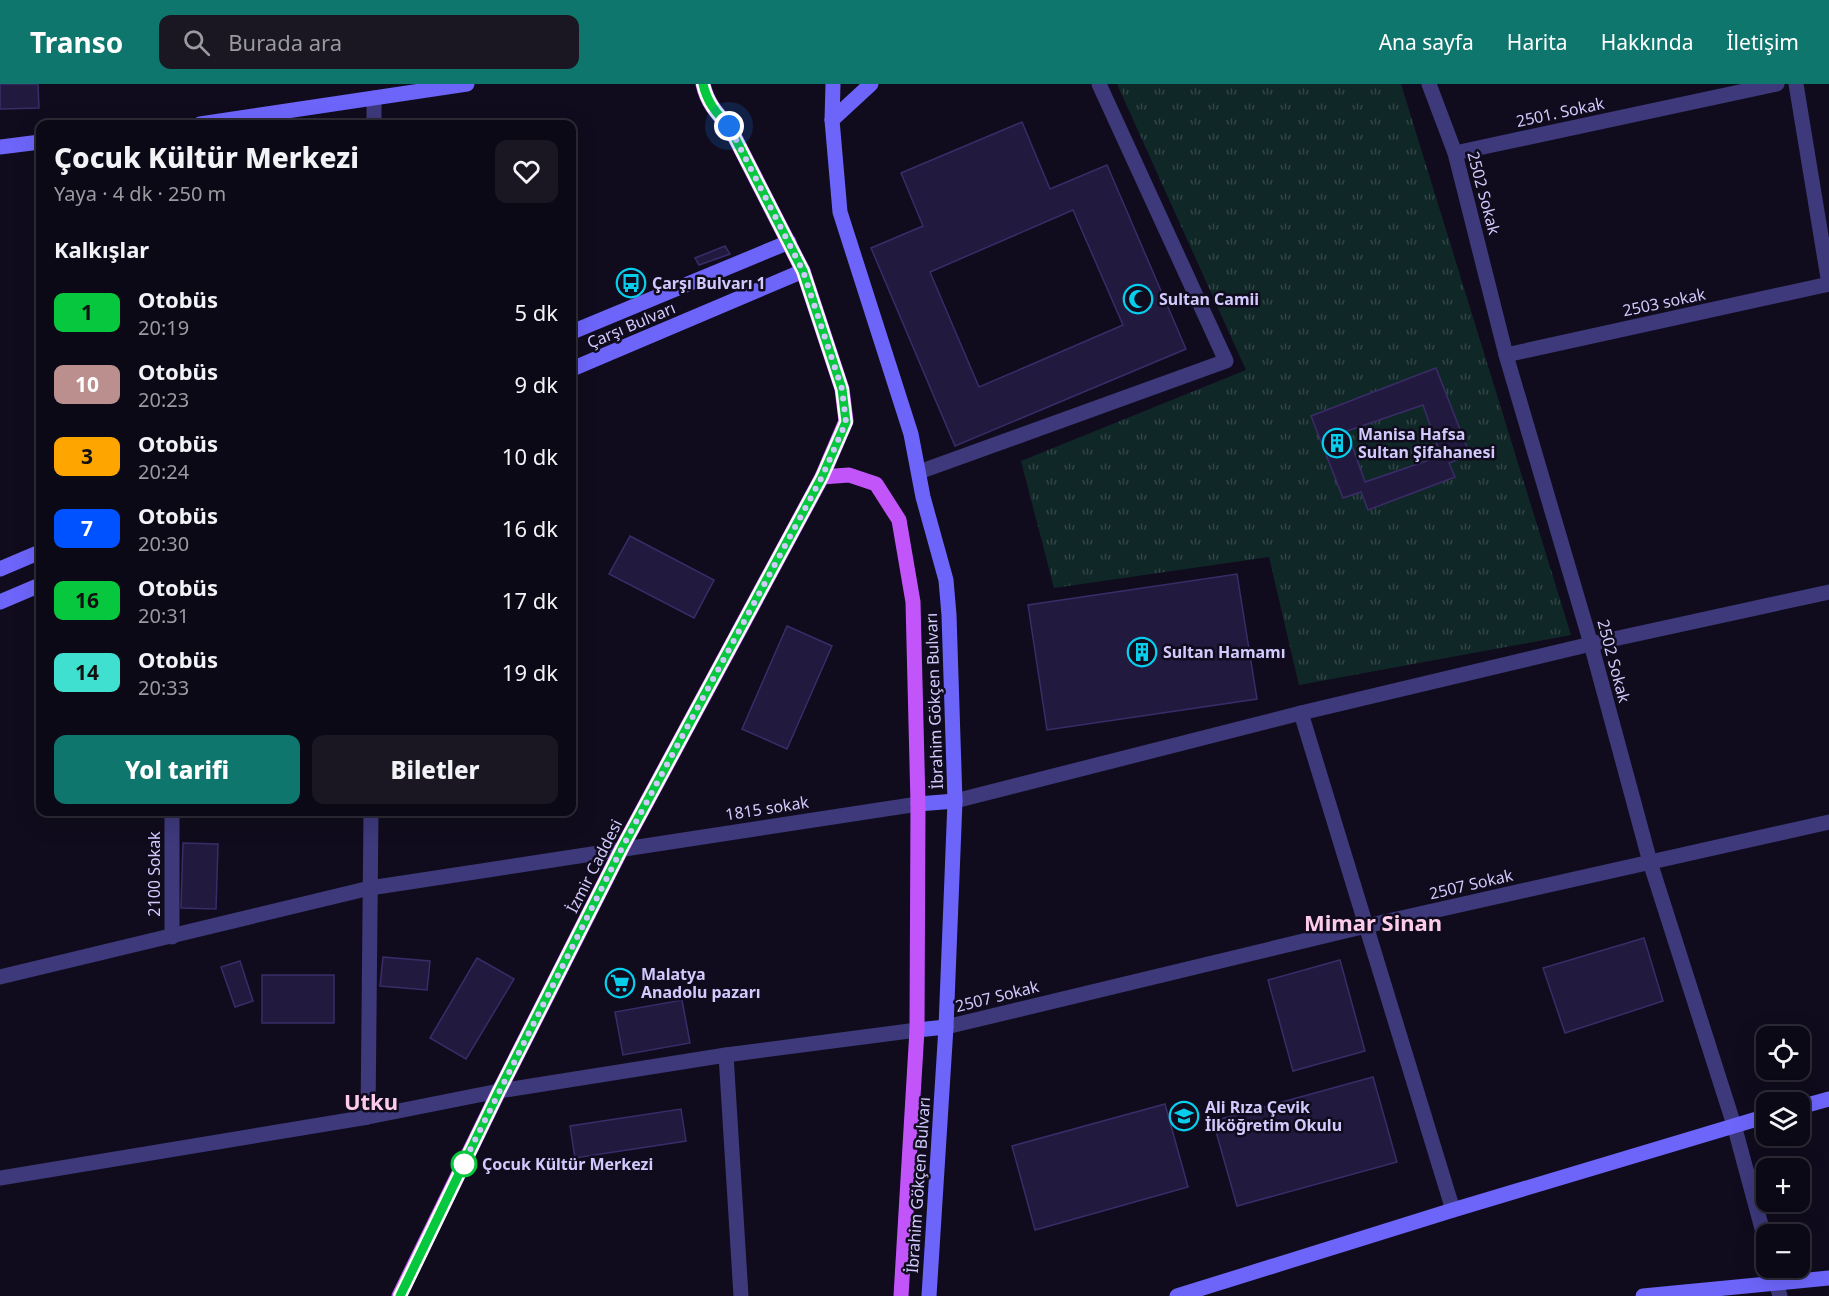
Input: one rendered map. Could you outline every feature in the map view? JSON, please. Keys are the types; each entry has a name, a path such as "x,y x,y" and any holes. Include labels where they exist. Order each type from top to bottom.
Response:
{"main road":[{"path":"227,120 467,84"},
{"path":"703,84 706,96 715,113 729,126 803,271"},
{"name":"İbrahim Gökçen Bulvarı","path":"833,84 832,120 840,212 911,434 935,544 946,580 949,615 955,801 946,1027 929,1296"},
{"path":"832,120 871,84"},
{"path":"0,147 36,142"},
{"name":"Çarşı Bulvarı","path":"576,330 789,242"},
{"name":"Çarşı Bulvarı","path":"576,367 803,271"},
{"name":"İzmir Caddesi","path":"399,1296 499,1091 622,848 822,477 846,422 842,389 803,271"},
{"name":"İbrahim Gökçen Bulvarı","path":"822,477 849,475 876,484 899,520 913,602 918,804 917,1030 901,1296"},
{"path":"0,569 36,554"},
{"path":"0,602 36,587"},
{"path":"918,804 955,801"},
{"path":"917,1030 946,1027"},
{"path":"1810,1104 1829,1099"},
{"path":"1177,1296 1756,1119"},
{"path":"1643,1296 1778,1290 1829,1278"}],"street":[{"path":"919,472 1226,362 1099,84"},
{"name":"2502 Sokak","path":"1429,84 1455,153 1506,355 1592,644 1650,862 1734,1125 1761,1224"},
{"name":"2501. Sokak","path":"1455,153 1777,84"},
{"path":"1796,84 1829,284"},
{"path":"374,98 374,120"},
{"name":"2503 sokak","path":"1506,355 1829,284"},
{"path":"955,801 1301,713 1592,644 1829,592"},
{"path":"1301,713 1453,1210"},
{"name":"1815 sokak","path":"0,978 370,888 918,804"},
{"name":"2100 Sokak","path":"172,816 172,937"},
{"path":"368,1117 371,816"},
{"name":"2507 Sokak","path":"946,1027 1366,926 1829,822"},
{"path":"0,1178 368,1117 499,1091 726,1055 917,1030"},
{"path":"726,1055 741,1296"}],"green space":[{"path":"1117,84 1401,84 1571,635 1299,685 1269,557 1054,588 1021,461 1246,370"}],"building":[{"path":"0,84 38,84 39,108 0,109"},
{"name":"Sultan Camii","path":"1022,122 1050,189 1107,165 1186,349 955,446 871,248 923,226 901,173","holes":["1073,210 1123,325 979,387 930,272"]},
{"path":"725,246 730,254 699,265 695,258"},
{"name":"Manisa Hafsa Sultan Şifahanesi","path":"1436,368 1470,455 1449,463 1455,477 1368,510 1361,492 1343,498 1311,416","holes":["1423,405 1441,456 1365,482 1347,431"]},
{"path":"630,536 714,580 694,618 609,574"},
{"name":"Sultan Hamamı","path":"1237,574 1257,699 1047,730 1028,605"},
{"path":"787,626 832,646 787,749 742,729"},
{"path":"183,843 218,844 216,909 181,908"},
{"path":"1644,938 1663,1001 1565,1033 1543,968"},
{"path":"383,957 430,961 427,990 380,986"},
{"path":"477,958 514,979 466,1059 430,1038"},
{"path":"1340,960 1365,1051 1293,1071 1268,980"},
{"path":"240,961 253,1001 235,1007 221,967"},
{"path":"262,975 334,975 334,1023 262,1023"},
{"path":"682,1000 690,1043 623,1055 615,1012"},
{"path":"1373,1077 1397,1162 1237,1206 1213,1121"},
{"path":"1165,1104 1188,1187 1035,1230 1012,1146"},
{"path":"681,1109 686,1141 575,1158 570,1126"}],"bus line":[{"name":"1","path":"400,1296 499,1091 612,868 822,477 846,422 842,389 803,271 729,126 715,113 706,96 703,84"}],"place":[{"name":"Çarşı Bulvarı 1","path":"631,283"},
{"name":"Sultan Camii","path":"1138,299"},
{"name":"Manisa Hafsa Sultan Şifahanesi","path":"1337,443"},
{"name":"Sultan Hamamı","path":"1142,652"},
{"name":"Malatya Anadolu pazarı","path":"620,983"},
{"name":"Ali Rıza Çevik İlköğretim Okulu","path":"1184,1116"},
{"name":"Çocuk Kültür Merkezi","path":"464,1164"}],"district":[{"name":"Mimar Sinan","path":"1373,922"},
{"name":"Utku","path":"371,1101"}],"route":[{"path":"464,1164 462,1166 622,848 822,477 846,422 842,389 803,271 729,126"}]}
